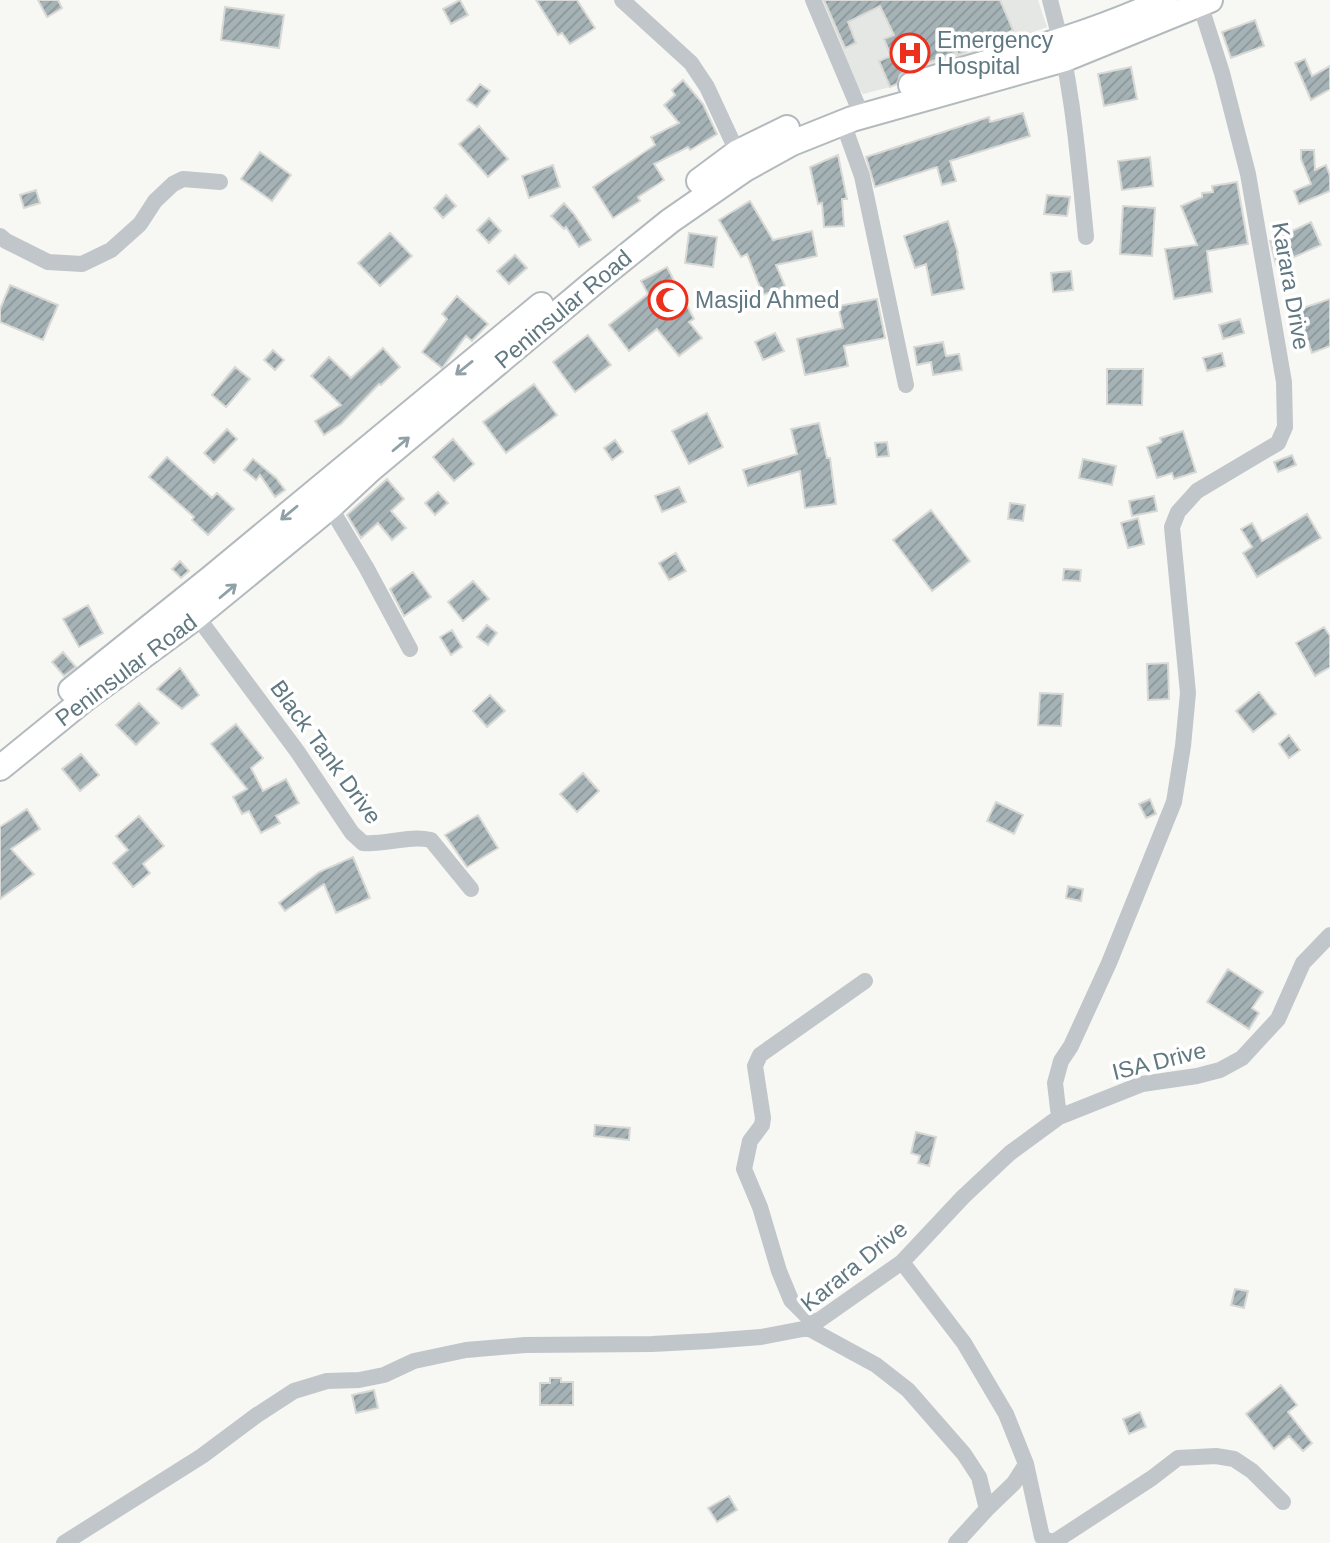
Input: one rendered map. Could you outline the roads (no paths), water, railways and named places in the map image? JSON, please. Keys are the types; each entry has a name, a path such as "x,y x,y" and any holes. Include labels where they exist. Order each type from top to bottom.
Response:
{"main road":[{"name":"Peninsular Road","path":"1063,50 1166,0"},
{"name":"Peninsular Road","path":"0,768 114,676 592,263 741,161 792,143 854,113 1063,50 1205,2"},
{"name":"Peninsular Road","path":"0,747 330,507 597,279 741,161"}],"street":[{"path":"622,0 691,63 707,87 741,161"},
{"path":"813,0 854,113 862,176 905,385"},
{"path":"1050,0 1063,50 1077,137 1086,237"},
{"name":"Karara Drive","path":"987,1509 979,1477 964,1454 908,1390 876,1365 811,1325 902,1262 963,1197 1010,1153 1059,1117 1055,1083 1061,1061 1071,1046 1109,963 1174,802 1188,693 1172,527 1178,512 1197,491 1278,443 1285,427 1284,382 1248,174 1205,2"},
{"path":"2,242 48,262 82,264 111,250 173,184 183,179 220,182"},
{"path":"330,507 410,649"},
{"name":"Black Tank Drive","path":"190,608 297,751 352,833 363,843 417,837 431,840 471,889"},
{"name":"ISA Drive","path":"1059,1117 1142,1084 1197,1076 1220,1070 1242,1058 1278,1019 1303,963 1330,935"},
{"path":"64,1543 202,1456 285,1397 327,1381 359,1380 384,1375 414,1362 466,1350 525,1345 709,1341 761,1337 811,1325 791,1300 779,1271 760,1207 744,1169 750,1142 764,1118 755,1066 760,1055 865,981"},
{"path":"902,1262 964,1343 1006,1414 1026,1464 1042,1536 1050,1542 1152,1478 1178,1458 1216,1456 1234,1459 1252,1471 1283,1502"},
{"path":"956,1543 1014,1483 1026,1464"}],"place":[{"name":"Emergency Hospital","path":"910,53"},
{"name":"Masjid Ahmed","path":"668,300"}]}
